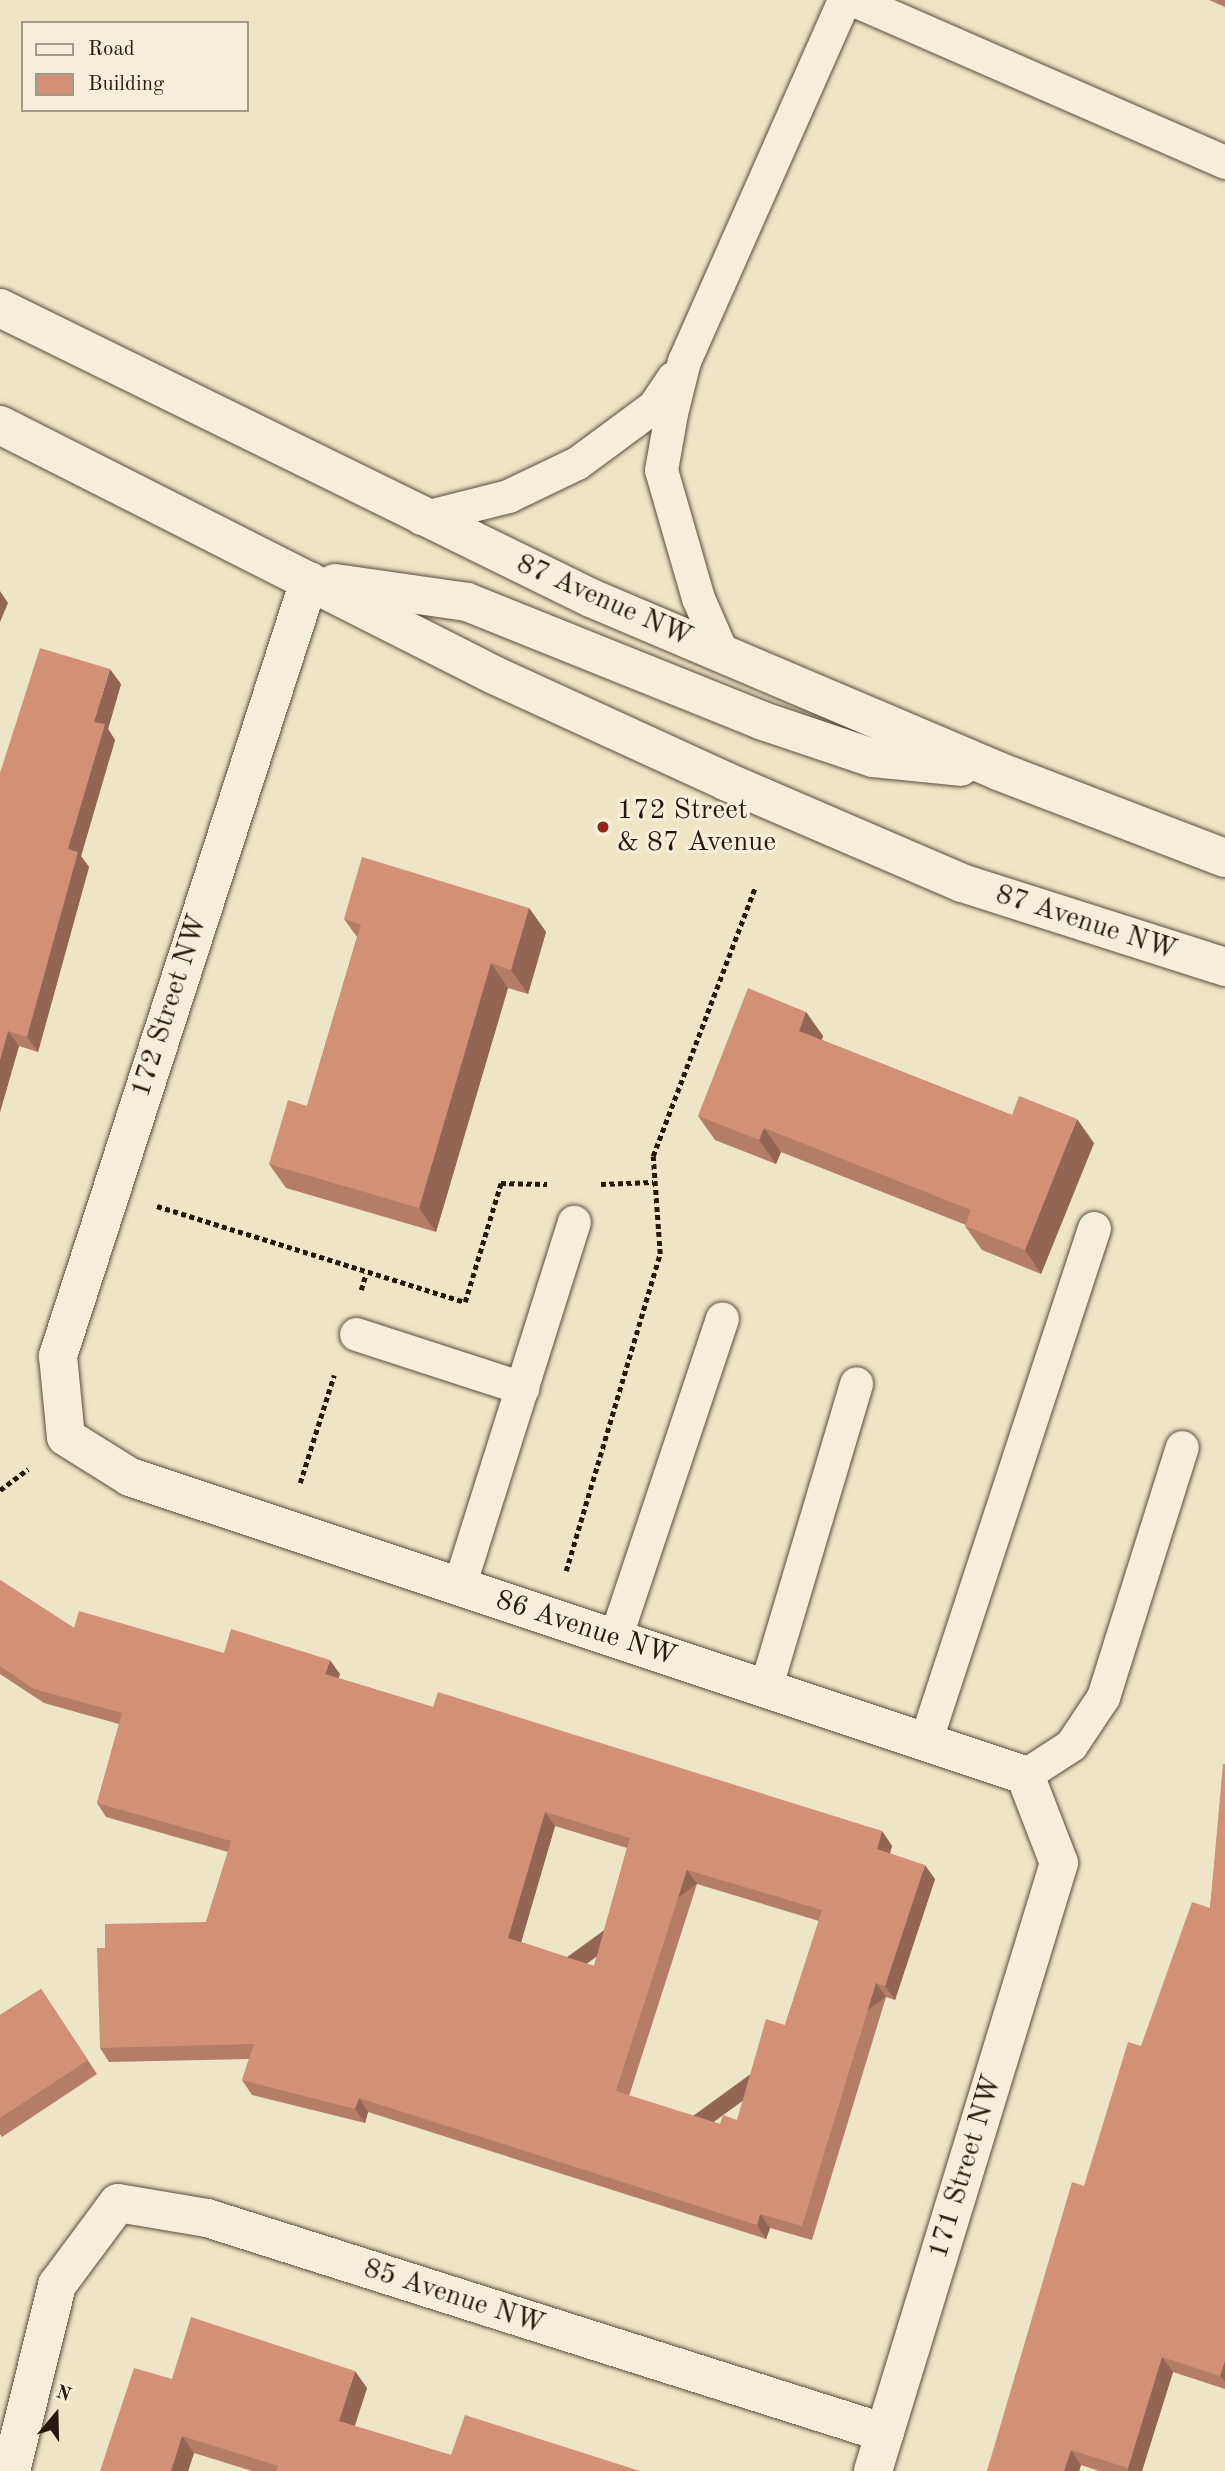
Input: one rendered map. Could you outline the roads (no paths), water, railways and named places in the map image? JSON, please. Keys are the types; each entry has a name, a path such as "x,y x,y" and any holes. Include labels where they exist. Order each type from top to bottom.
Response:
{"street":[{"name":"87 Avenue NW","path":"0,308 421,518 722,653 998,771 1225,858"},
{"name":"87 Avenue NW","path":"0,425 494,675 950,878 1225,967"},
{"path":"309,581 467,602 760,720 873,758 998,771"},
{"name":"172 Street NW","path":"66,1437 58,1356 309,581"},
{"name":"86 Avenue NW","path":"66,1437 130,1477 1025,1775"},
{"name":"171 Street NW","path":"873,2471 1059,1863 1025,1775"},
{"name":"85 Avenue NW","path":"11,2471 57,2285 118,2203 207,2218 885,2433"}],"lane":[{"path":"421,518 508,496 577,463 654,406 684,361 844,0"},
{"path":"854,0 1225,162"},
{"path":"684,361 661,470 698,597 722,653"},
{"path":"459,1586 574,1222"},
{"path":"925,1742 1094,1228"},
{"path":"615,1638 722,1318"},
{"path":"356,1334 522,1388"},
{"path":"765,1689 856,1383"},
{"path":"1025,1775 1071,1745 1103,1697 1182,1447"}],"place":[{"name":"172 Street & 87 Avenue","path":"603,827"}]}
